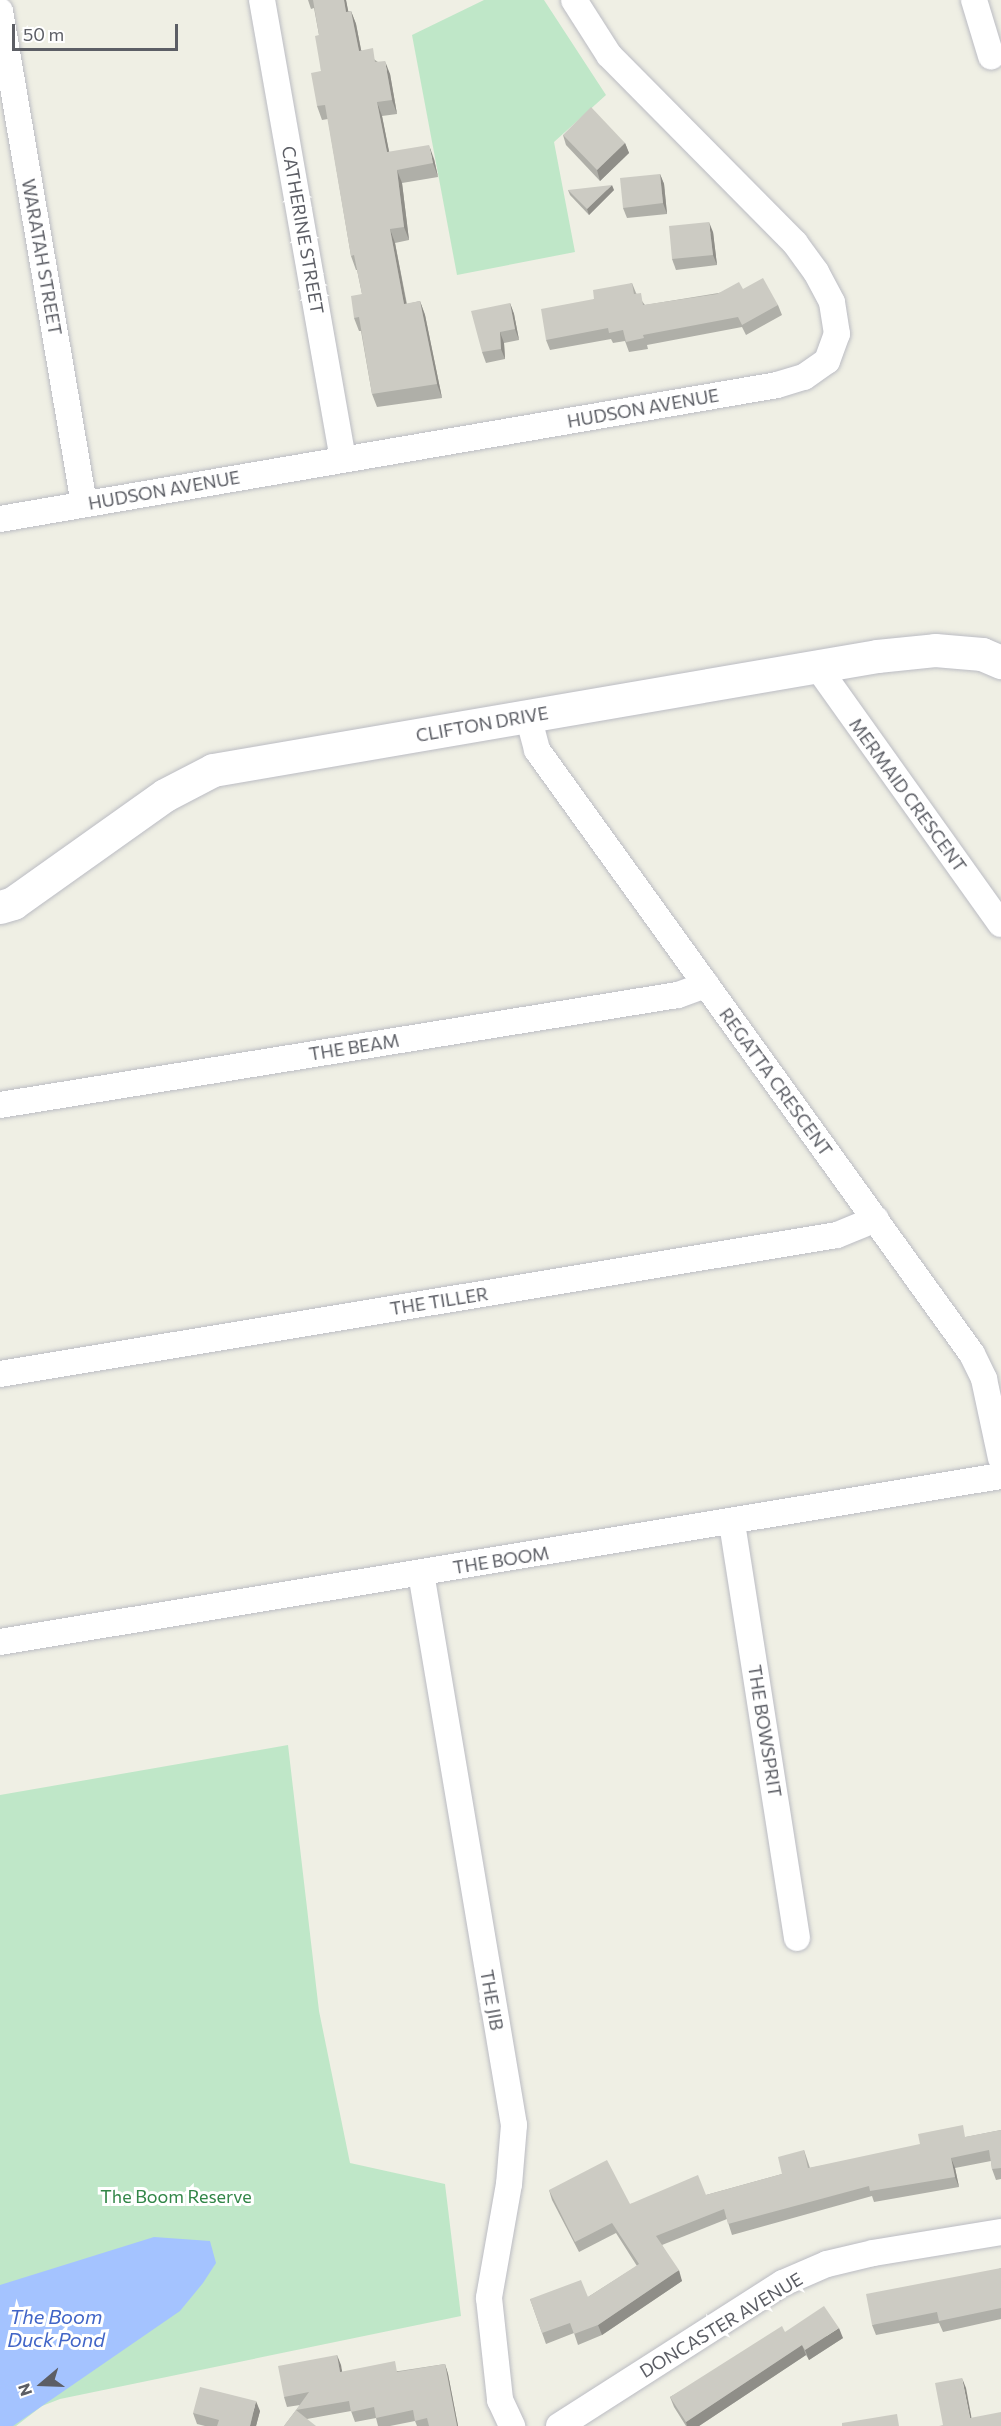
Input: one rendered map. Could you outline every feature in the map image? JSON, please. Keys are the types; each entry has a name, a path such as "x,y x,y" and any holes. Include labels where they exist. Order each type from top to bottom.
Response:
{"street":[{"name":"CATHERINE STREET","path":"262,0 343,459"},
{"name":"HUDSON AVENUE","path":"0,519 777,385 804,377 827,361 837,334 832,302 816,272 795,243 609,55 574,0"},
{"path":"974,0 991,56"},
{"name":"WARATAH STREET","path":"0,11 84,504"},
{"name":"CLIFTON DRIVE","path":"0,907 13,903 188,780 213,770 816,665 935,650 982,654 1001,662"},
{"name":"MERMAID CRESCENT","path":"816,665 1001,924"},
{"name":"REGATTA CRESCENT","path":"528,716 537,750 972,1354 984,1379 1001,1458"},
{"name":"THE BEAM","path":"0,1105 678,995 706,985"},
{"name":"THE TILLER","path":"0,1374 837,1235 876,1219"},
{"name":"THE BOOM","path":"0,1642 732,1523 1001,1476"},
{"name":"THE BOWSPRIT","path":"732,1523 797,1938"},
{"name":"THE JIB","path":"421,1573 514,2125 509,2184 489,2298 500,2400 512,2426"},
{"name":"DONCASTER AVENUE","path":"559,2426 783,2283 827,2264 873,2253 1001,2232"}],"green space":[{"path":"484,0 544,0 606,95 554,142 575,252 457,275 412,35"},
{"name":"The Boom Reserve","path":"288,1745 319,2011 350,2163 445,2184 461,2316 60,2399 42,2406 16,2426 0,2426 0,1795"}],"water":[{"name":"The Boom Duck Pond","path":"154,2237 210,2241 216,2263 180,2311 13,2426 0,2426 0,2285"}],"building":[{"path":"313,0 344,0 346,12 351,11 359,51 373,48 375,62 385,61 392,100 377,102 387,152 429,145 433,163 397,170 404,227 390,229 404,304 420,301 437,384 372,394 359,317 354,318 351,296 362,294 354,255 351,256 325,105 317,106 311,73 321,71 315,36 319,35"},
{"path":"591,107 625,143 597,170 563,135"},
{"path":"660,174 663,203 623,208 620,178"},
{"path":"612,185 587,209 568,190"},
{"path":"709,222 713,255 672,259 669,226"},
{"path":"763,278 778,305 742,325 738,317 643,335 644,338 626,342 623,330 609,333 608,328 546,340 541,309 594,299 593,290 632,283 634,294 641,293 643,305 717,294 739,282 743,289"},
{"path":"510,303 515,329 500,332 501,349 482,352 471,311"},
{"path":"963,2125 965,2137 1001,2130 1001,2168 992,2169 989,2150 951,2158 955,2177 870,2191 869,2186 728,2224 724,2209 656,2236 679,2270 598,2325 574,2334 570,2323 542,2333 530,2299 581,2280 588,2297 639,2264 612,2223 575,2242 549,2190 607,2160 630,2204 698,2175 706,2195 782,2174 778,2157 804,2150 808,2168 920,2144 918,2134"},
{"path":"1001,2268 1001,2308 939,2321 937,2312 872,2325 866,2294"},
{"path":"824,2306 839,2328 805,2350 802,2345 686,2422 670,2397 782,2326 785,2332"},
{"path":"337,2355 340,2372 395,2361 397,2372 445,2364 457,2426 429,2426 427,2418 415,2421 413,2410 376,2418 374,2407 351,2412 349,2401 296,2410 309,2392 284,2397 278,2366"},
{"path":"962,2378 970,2418 1001,2412 1001,2426 939,2426 943,2425 935,2383"},
{"path":"200,2387 256,2401 250,2426 217,2426 219,2420 193,2413"},
{"path":"296,2410 316,2426 284,2426"},
{"path":"897,2414 899,2426 842,2426 842,2423"}]}
